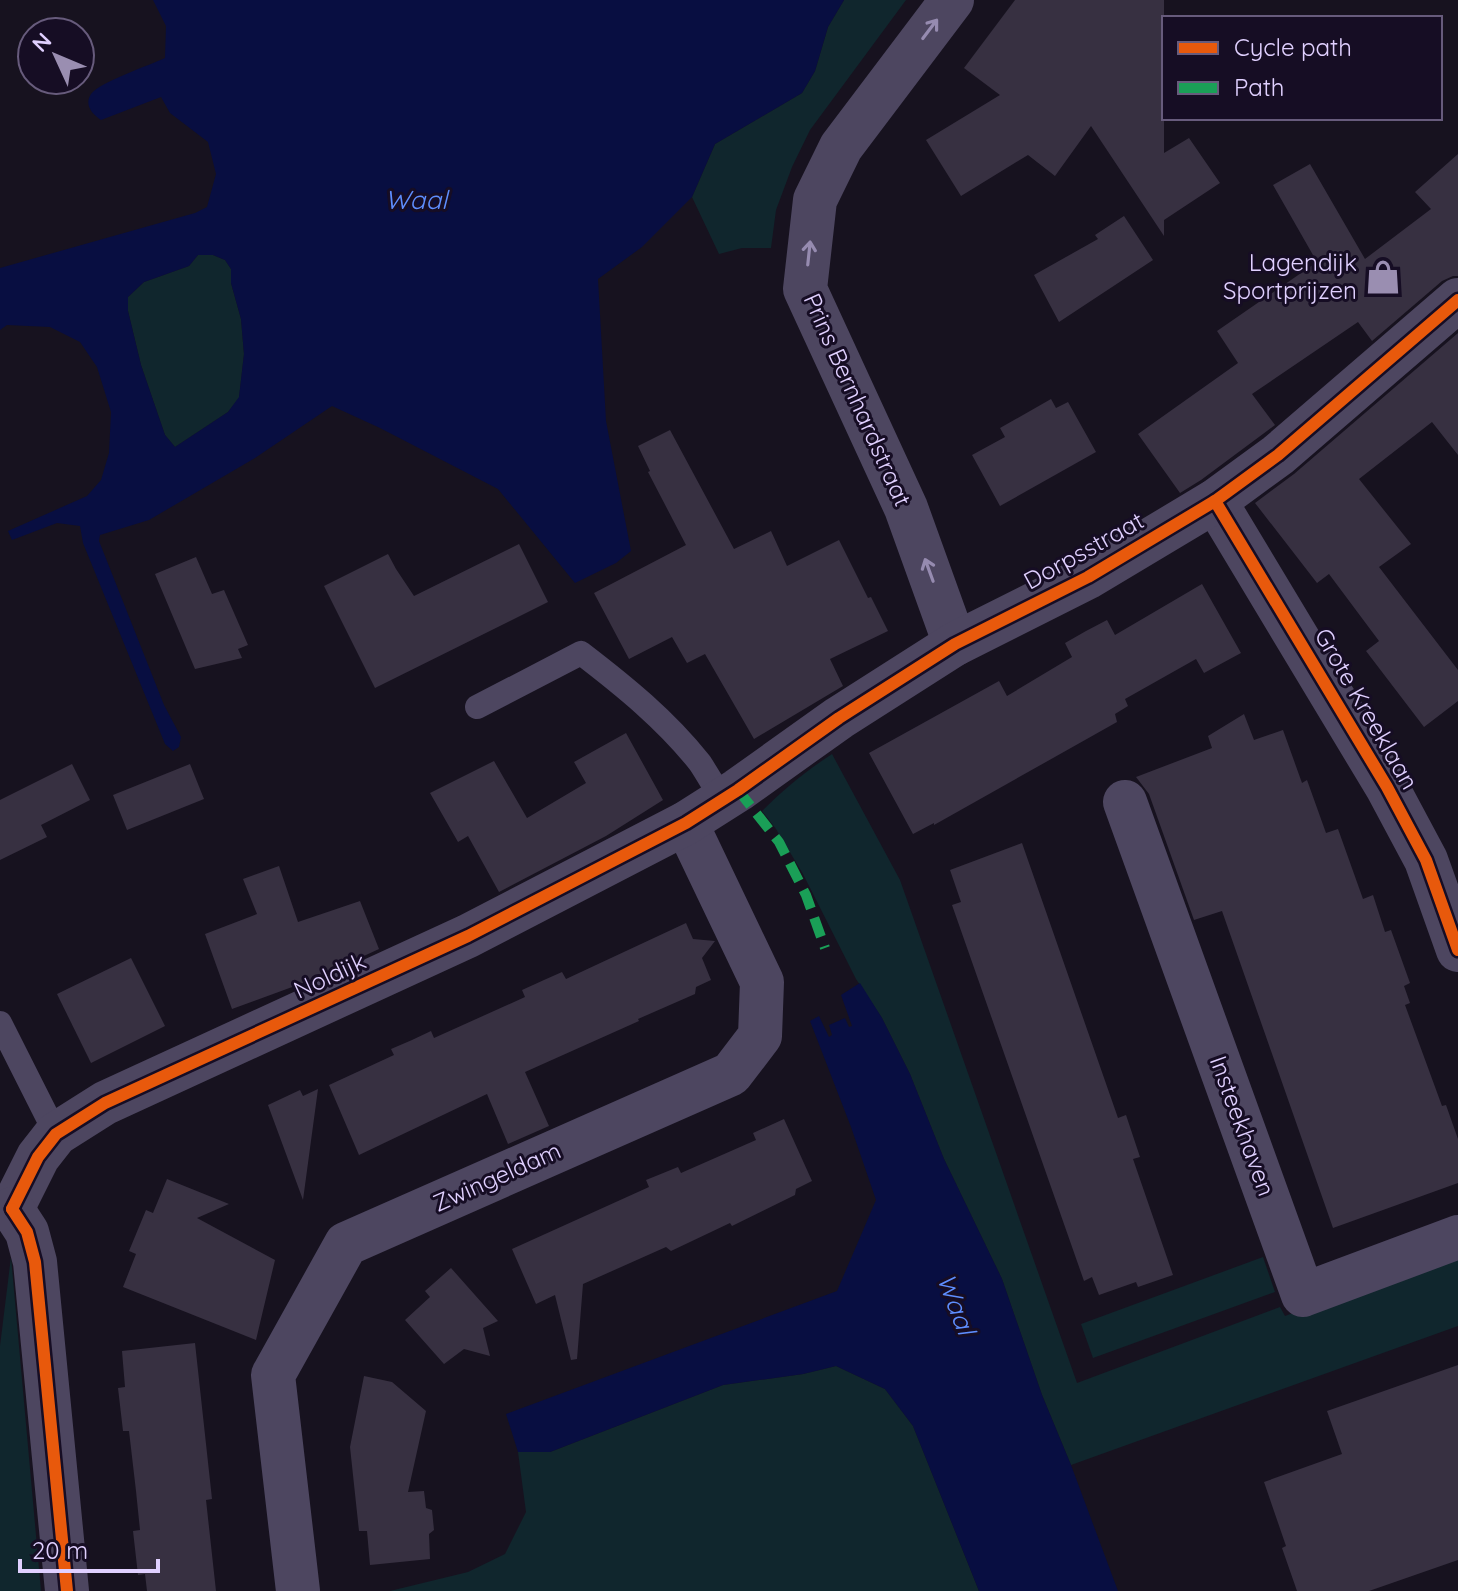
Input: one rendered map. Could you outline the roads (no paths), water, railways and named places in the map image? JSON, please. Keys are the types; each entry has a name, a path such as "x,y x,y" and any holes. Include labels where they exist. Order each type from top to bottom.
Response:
{"street":[{"name":"Prins Bernhardstraat","path":"952,0 841,147 815,200 805,289 906,508 955,644"},
{"name":"Dorpsstraat","path":"714,805 839,718 955,644 1088,577 1215,501 1278,455 1458,300"},
{"name":"Grote Kreeklaan","path":"1215,501 1380,773 1442,855 1458,950"},
{"name":"Insteekhaven","path":"1125,802 1303,1295 1458,1237"},
{"name":"Noldijk","path":"6,1206 56,1134 105,1103 468,936 714,805"},
{"name":"Zwingeldam","path":"298,1591 273,1375 346,1244 731,1074 760,1036 762,982 714,805"},
{"path":"6,1206 27,1232 35,1262 67,1591"}],"lane":[{"path":"477,707 581,653 626,687 681,741 702,766 714,805"},
{"path":"0,1023 56,1134"}],"water":[{"name":"Waal","path":"153,0 844,0 828,27 815,71 802,93 715,144 692,197 642,247 598,279 606,421 631,551 616,563 575,583 498,489 332,406 255,458 149,520 100,535 99,541 164,705 181,737 179,747 173,751 165,744 83,543 80,526 57,523 12,540 8,531 87,496 101,480 109,453 111,412 97,367 80,342 50,327 7,325 0,330 0,268 207,207 216,174 208,142 170,113 161,97 101,120 89,105 90,96 96,96 96,89 165,58 166,26","holes":["198,255 213,255 225,260 231,269 231,283 241,319 244,354 239,397 228,412 175,447 165,435 141,365 128,311 128,297 144,282 189,266"]},
{"path":"860,983 882,1018 910,1074 944,1159 1002,1279 1042,1395 1118,1591 979,1591 913,1426 885,1389 836,1366 803,1374 723,1385 550,1452 518,1452 506,1414 837,1291 876,1200 810,1021 819,1016 829,1037 832,1035 829,1025 845,1018 849,1027 852,1026 841,995"}],"place":[{"name":"Lagendijk Sportprijzen","path":"1383,277"}]}
